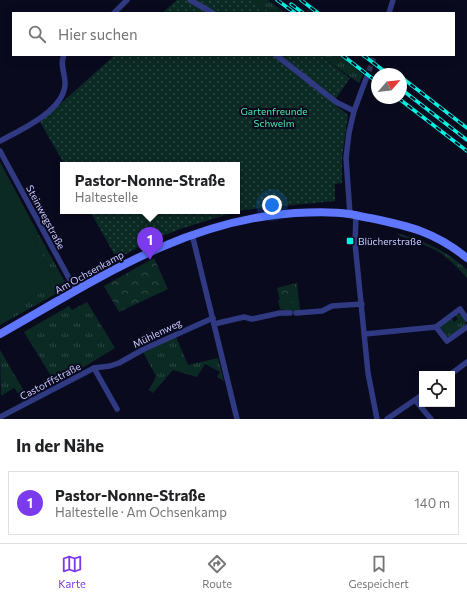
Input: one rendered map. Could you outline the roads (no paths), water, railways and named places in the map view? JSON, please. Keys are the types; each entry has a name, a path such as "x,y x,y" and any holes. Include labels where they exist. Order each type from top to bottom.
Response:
{"main road":[{"name":"Am Ochsenkamp","path":"0,334 76,290 160,246 192,234 228,224 276,215 315,212 353,214 399,224 421,230 443,240 467,258"}],"street":[{"path":"116,11 127,0"},
{"path":"190,0 211,12"},
{"path":"389,12 393,0"},
{"path":"0,141 36,121 62,99 66,83 62,59 64,56"},
{"path":"277,56 336,102 354,111"},
{"path":"366,79 354,111 348,133 346,158 353,214 368,373 377,419"},
{"name":"Steinwegstraße","path":"0,151 76,290"},
{"path":"192,234 237,419"},
{"name":"Mühlenweg","path":"110,366 213,321 244,317 252,319 280,313 322,311 332,306 362,304"},
{"path":"365,334 436,327 460,309 467,318"},
{"path":"436,327 447,341 467,327"},
{"path":"455,371 467,362"},
{"name":"Castorffstraße","path":"0,417 94,368 110,366"},
{"path":"94,368 117,409"},
{"path":"387,419 419,397"},
{"path":"415,400 431,419"}],"tunnel":[{"path":"366,79 375,56"}],"railway":[{"path":"277,0 294,12"},
{"path":"301,0 317,12"},
{"path":"291,4 302,12"},
{"path":"343,56 371,77"},
{"path":"364,56 380,68"},
{"path":"407,82 467,128"},
{"path":"407,94 467,140"},
{"path":"406,104 467,151"}],"place":[{"name":"Blücherstraße","path":"350,241"},
{"name":"Pastor-Nonne-Straße","path":"150,260"}],"park label":[{"name":"Gartenfreunde Schwelm","path":"274,116"}]}
